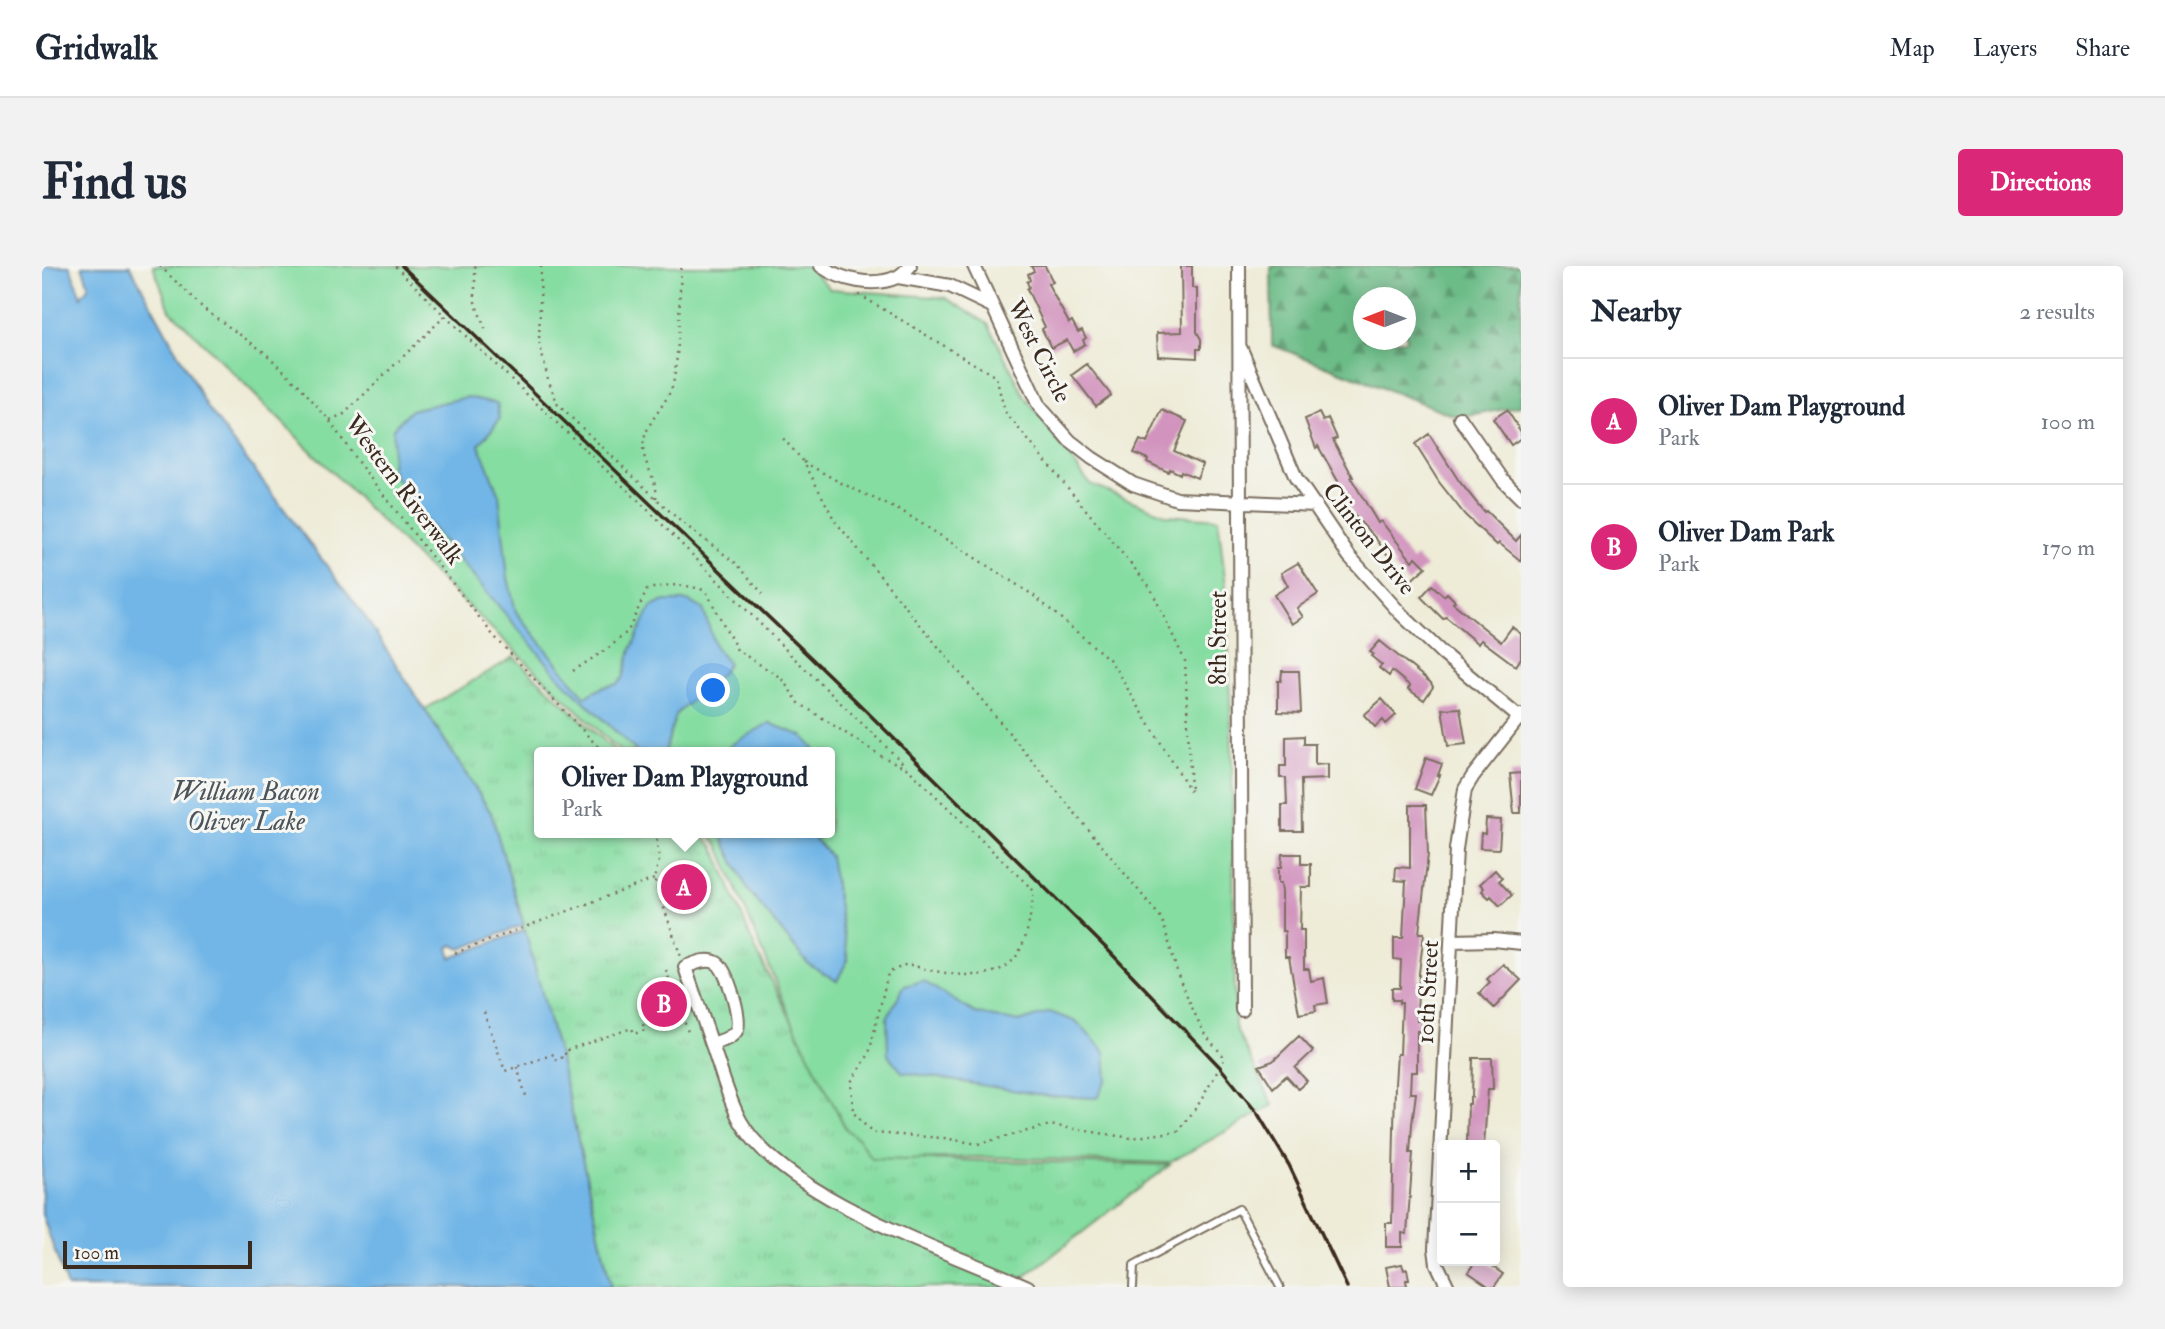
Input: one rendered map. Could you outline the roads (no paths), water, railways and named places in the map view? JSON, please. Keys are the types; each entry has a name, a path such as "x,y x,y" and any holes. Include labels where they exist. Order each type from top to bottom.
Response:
{"street":[{"path":"821,266 852,281 868,282 898,277 950,286 992,306"},
{"path":"898,277 910,266"},
{"name":"West Circle","path":"974,266 1039,406 1070,441 1110,470 1146,490 1177,499 1316,505"},
{"name":"8th Street","path":"1239,266 1242,1010"},
{"name":"Clinton Drive","path":"1239,344 1296,478 1349,556 1443,654 1520,717"},
{"path":"1460,418 1503,480 1521,498"},
{"name":"10th Street","path":"1448,1287 1437,1264 1435,1249 1456,849 1465,789 1520,717"},
{"path":"1452,941 1494,940 1521,943"},
{"path":"712,1044 728,1038 736,1031 739,1022 722,968 716,962 706,960 684,967 726,1090 742,1124 764,1151 791,1175 868,1218 1028,1287"}],"lane":[{"path":"1133,1287 1135,1265 1239,1209 1280,1287"}],"water":[{"name":"William Bacon Oliver Lake","path":"42,266 70,266 81,297 89,286 82,266 130,266 207,407 366,618 491,813 524,925 461,949 453,945 449,948 451,958 525,930 560,1060 611,1287 67,1287 42,1214"},
{"path":"467,397 497,403 500,419 479,445 499,495 508,578 516,612 585,697 603,687 617,684 623,678 631,649 651,607 665,601 688,601 703,609 716,648 728,663 721,674 676,714 666,747 632,747 561,679 408,500 391,468 393,428 411,410"},
{"path":"769,723 803,736 813,747 729,747"},
{"path":"722,838 814,838 830,856 848,959 837,981 808,964 748,890"},
{"path":"923,981 975,1013 1019,1022 1050,1012 1077,1022 1105,1052 1107,1079 1097,1098 1048,1096 902,1072 888,1055 887,1018 904,986"}],"railway":[{"path":"402,266 856,701 1108,950 1220,1067 1258,1114 1289,1165 1347,1287"}],"place":[{"name":"Oliver Dam Playground","path":"684,887"},
{"name":"Oliver Dam Park","path":"664,1004"}]}
